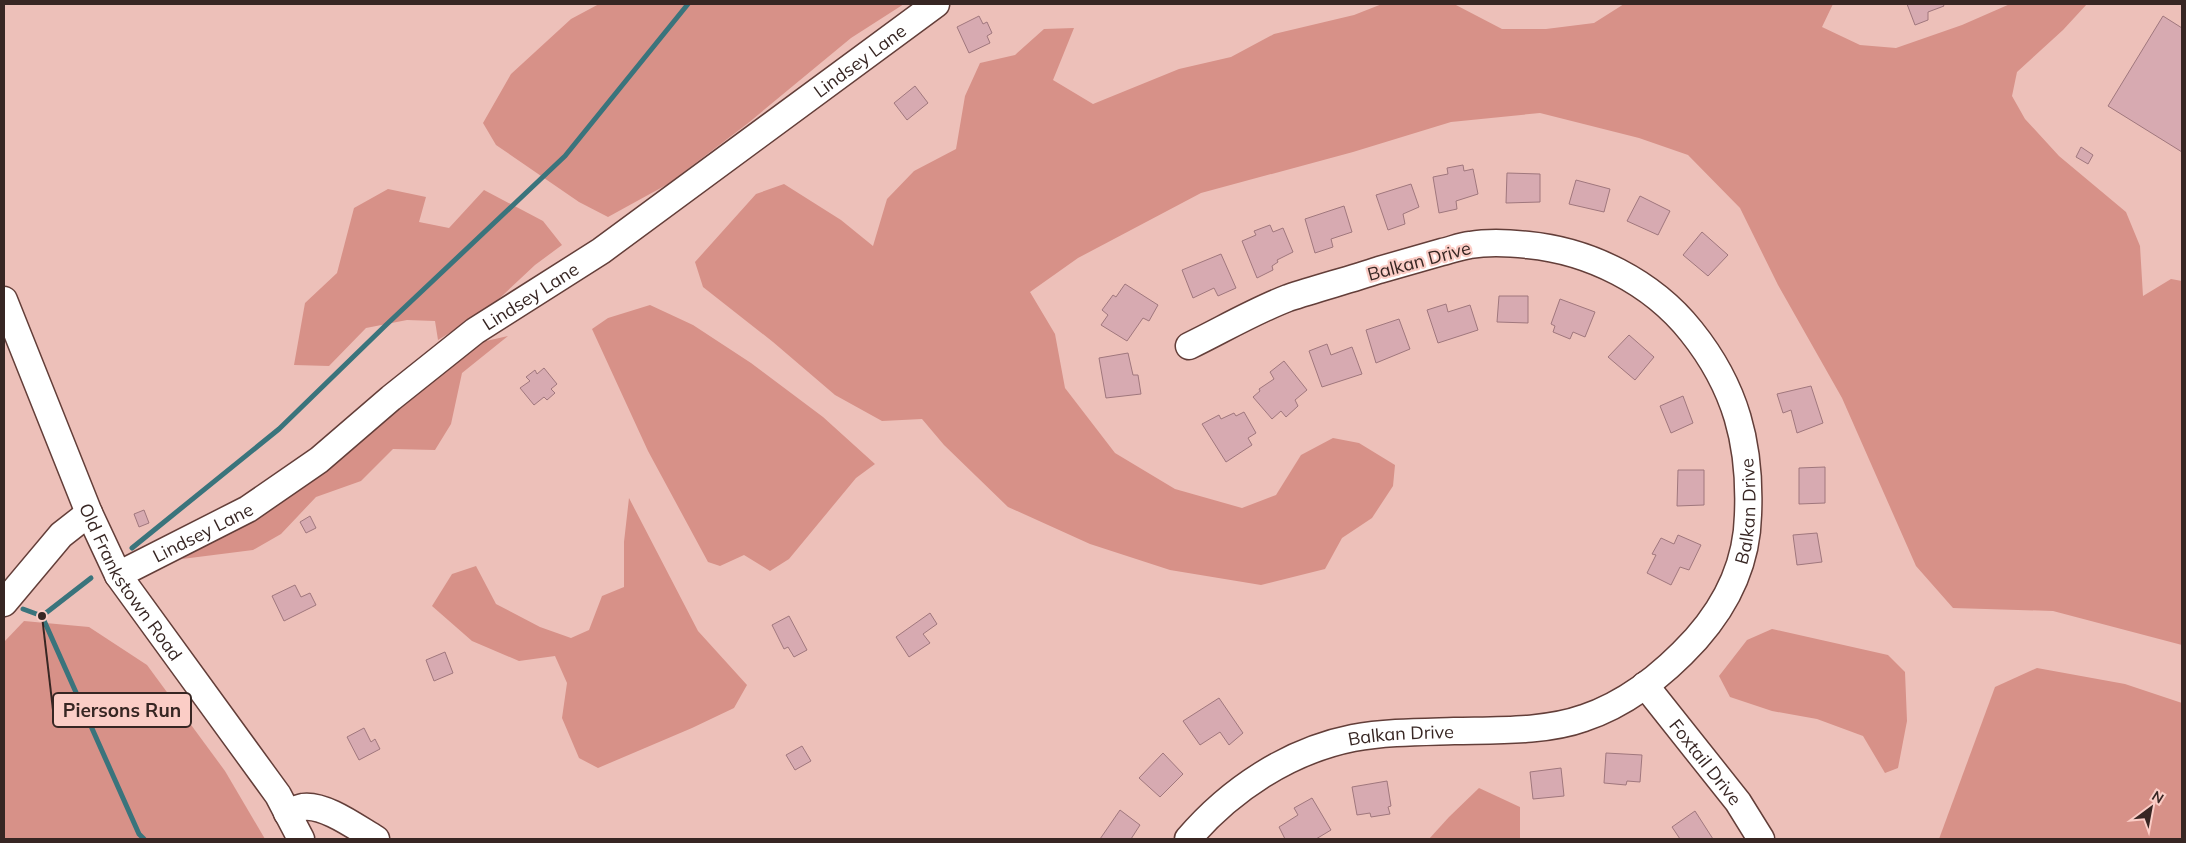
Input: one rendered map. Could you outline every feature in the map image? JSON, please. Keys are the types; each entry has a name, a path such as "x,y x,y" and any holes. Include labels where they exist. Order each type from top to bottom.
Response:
{"street":[{"name":"Lindsey Lane","path":"118,575 248,509 319,460 390,398 475,331 601,251 936,4"},
{"name":"Balkan Drive","path":"1188,839 1209,814 1266,771 1312,751 1351,738 1400,732 1539,727 1581,720 1615,706 1674,664 1714,618 1737,576 1748,534 1750,479 1742,432 1728,389 1707,351 1682,320 1645,288 1601,263 1560,249 1524,244 1470,245 1286,299 1190,346"},
{"name":"Old Frankstown Road","path":"4,300 89,513 118,575 278,794 301,839"},
{"path":"4,603 61,535 89,513"},
{"name":"Foxtail Drive","path":"1645,685 1738,802 1761,839"},
{"path":"287,813 302,807 312,807 331,813 376,839"}],"shaded area":[{"path":"599,4 904,4 851,38 747,124 668,184 608,217 579,202 496,145 483,123 511,74 571,19"},
{"path":"1382,4 1454,4 1502,29 1546,29 1594,23 1624,4 1833,4 1822,27 1860,45 1896,48 1962,25 2010,4 2087,4 2063,30 2017,72 2012,96 2025,119 2059,156 2126,212 2140,246 2143,296 2171,279 2182,281 2182,645 2053,611 1953,608 1916,566 1842,398 1778,285 1740,208 1688,155 1639,138 1540,113 1451,122 1353,152 1201,193 1078,258 1030,292 1055,334 1065,388 1115,453 1175,489 1242,508 1276,495 1301,455 1333,438 1359,443 1395,465 1393,486 1372,518 1342,538 1325,569 1261,585 1170,570 1090,544 1008,507 944,445 922,419 882,421 835,395 773,342 703,287 695,262 756,194 784,184 841,220 873,246 887,199 914,171 956,149 965,96 980,63 1015,55 1044,29 1074,28 1053,80 1093,104 1179,69 1231,57 1274,34 1354,15"},
{"path":"388,189 426,197 419,222 449,228 484,190 543,221 562,245 535,265 487,310 438,340 435,321 407,320 366,328 329,366 294,365 305,303 337,273 354,208"},
{"path":"650,305 693,325 751,363 823,417 875,464 856,478 789,559 770,571 744,555 720,566 708,562 648,451 592,329 608,318"},
{"path":"508,336 462,373 451,424 435,450 393,449 361,481 316,497 281,534 253,550 182,559 378,425 412,399 473,344"},
{"path":"629,498 698,631 747,685 734,708 598,768 579,758 562,718 567,683 555,656 519,661 472,641 432,606 452,574 476,566 496,604 540,627 571,638 589,630 602,596 624,587 624,542"},
{"path":"24,621 89,627 147,665 225,771 265,839 4,839 4,642"},
{"path":"1772,629 1888,655 1905,672 1907,721 1898,768 1885,773 1863,736 1817,719 1772,711 1730,697 1719,676 1747,640"},
{"path":"2037,668 2125,684 2182,703 2182,839 1939,839 1995,687"},
{"path":"1479,788 1520,807 1520,839 1429,839 1449,817"}],"building":[{"path":"1907,4 1943,4 1944,6 1928,12 1928,20 1915,25"},
{"path":"979,16 983,24 987,22 992,33 987,36 990,43 969,53 957,27"},
{"path":"2163,16 2182,28 2182,152 2108,106"},
{"path":"915,86 928,103 907,120 894,103"},
{"path":"2081,147 2093,155 2088,164 2076,157"},
{"path":"1463,165 1464,171 1473,169 1478,194 1456,201 1457,209 1439,213 1433,177 1448,174 1447,168"},
{"path":"1507,173 1540,174 1540,202 1506,203"},
{"path":"1576,180 1610,189 1604,212 1569,204"},
{"path":"1411,184 1419,207 1403,214 1405,224 1388,230 1376,195"},
{"path":"1640,196 1670,211 1658,235 1627,221"},
{"path":"1344,206 1352,232 1331,239 1333,247 1315,253 1305,219"},
{"path":"1270,225 1273,232 1283,228 1293,252 1277,260 1278,262 1272,266 1273,270 1257,278 1242,241 1256,235 1254,231"},
{"path":"1702,232 1728,255 1708,276 1683,255"},
{"path":"1221,254 1236,288 1218,296 1214,288 1193,298 1182,270"},
{"path":"1125,284 1158,305 1149,321 1143,318 1127,341 1101,325 1108,315 1102,310 1113,295 1116,297"},
{"path":"1499,296 1528,296 1528,323 1497,322"},
{"path":"1560,299 1595,312 1585,337 1573,332 1570,339 1553,332 1555,326 1551,324"},
{"path":"1446,304 1448,312 1470,305 1478,330 1438,343 1427,310"},
{"path":"1399,319 1410,349 1376,363 1366,330"},
{"path":"1629,335 1654,357 1635,380 1608,357"},
{"path":"1327,344 1331,355 1352,347 1362,374 1322,387 1309,351"},
{"path":"1128,353 1133,375 1138,375 1141,394 1106,398 1099,358"},
{"path":"1284,361 1307,390 1295,400 1298,406 1286,417 1281,411 1272,419 1253,397 1260,391 1259,389 1274,379 1270,372"},
{"path":"544,368 557,384 551,389 555,393 547,400 544,397 534,405 520,388 530,381 526,377 535,370 537,374"},
{"path":"1811,386 1823,423 1797,433 1791,410 1783,413 1777,394"},
{"path":"1683,396 1693,423 1671,433 1660,406"},
{"path":"1244,412 1256,433 1248,438 1252,445 1226,462 1202,424 1219,415 1221,419 1234,413 1236,416"},
{"path":"1825,467 1825,503 1799,504 1799,468"},
{"path":"1678,470 1704,470 1704,505 1677,506"},
{"path":"144,510 149,523 139,527 134,514"},
{"path":"310,516 316,528 306,533 300,522"},
{"path":"1817,533 1822,562 1797,565 1793,535"},
{"path":"1678,535 1701,545 1689,570 1680,567 1671,585 1647,573 1656,555 1652,554 1661,538 1674,544"},
{"path":"295,585 301,597 310,593 316,605 284,621 272,596"},
{"path":"930,613 937,624 923,634 930,643 909,657 896,637"},
{"path":"789,616 807,650 794,657 788,647 784,649 772,625"},
{"path":"445,652 453,673 434,681 426,660"},
{"path":"1219,698 1243,733 1229,745 1220,732 1200,745 1183,721"},
{"path":"364,728 371,742 375,739 380,749 359,760 347,737"},
{"path":"802,746 811,761 795,770 786,755"},
{"path":"1163,753 1183,774 1160,797 1139,778"},
{"path":"1606,753 1642,755 1640,782 1627,781 1626,785 1604,783"},
{"path":"1561,768 1564,796 1533,799 1530,772"},
{"path":"1387,781 1391,806 1388,807 1390,814 1371,817 1370,813 1357,815 1352,787"},
{"path":"1312,798 1331,830 1316,839 1285,839 1279,827 1298,815 1294,808"},
{"path":"1120,810 1140,825 1131,839 1100,839"},
{"path":"1695,811 1713,839 1680,839 1672,827"}],"waterway":[{"path":"132,548 279,429 565,156 688,4"},
{"path":"42,616 91,578"},
{"path":"23,609 42,616 139,834 144,839"}],"place":[{"name":"Piersons Run","path":"42,616"}]}
